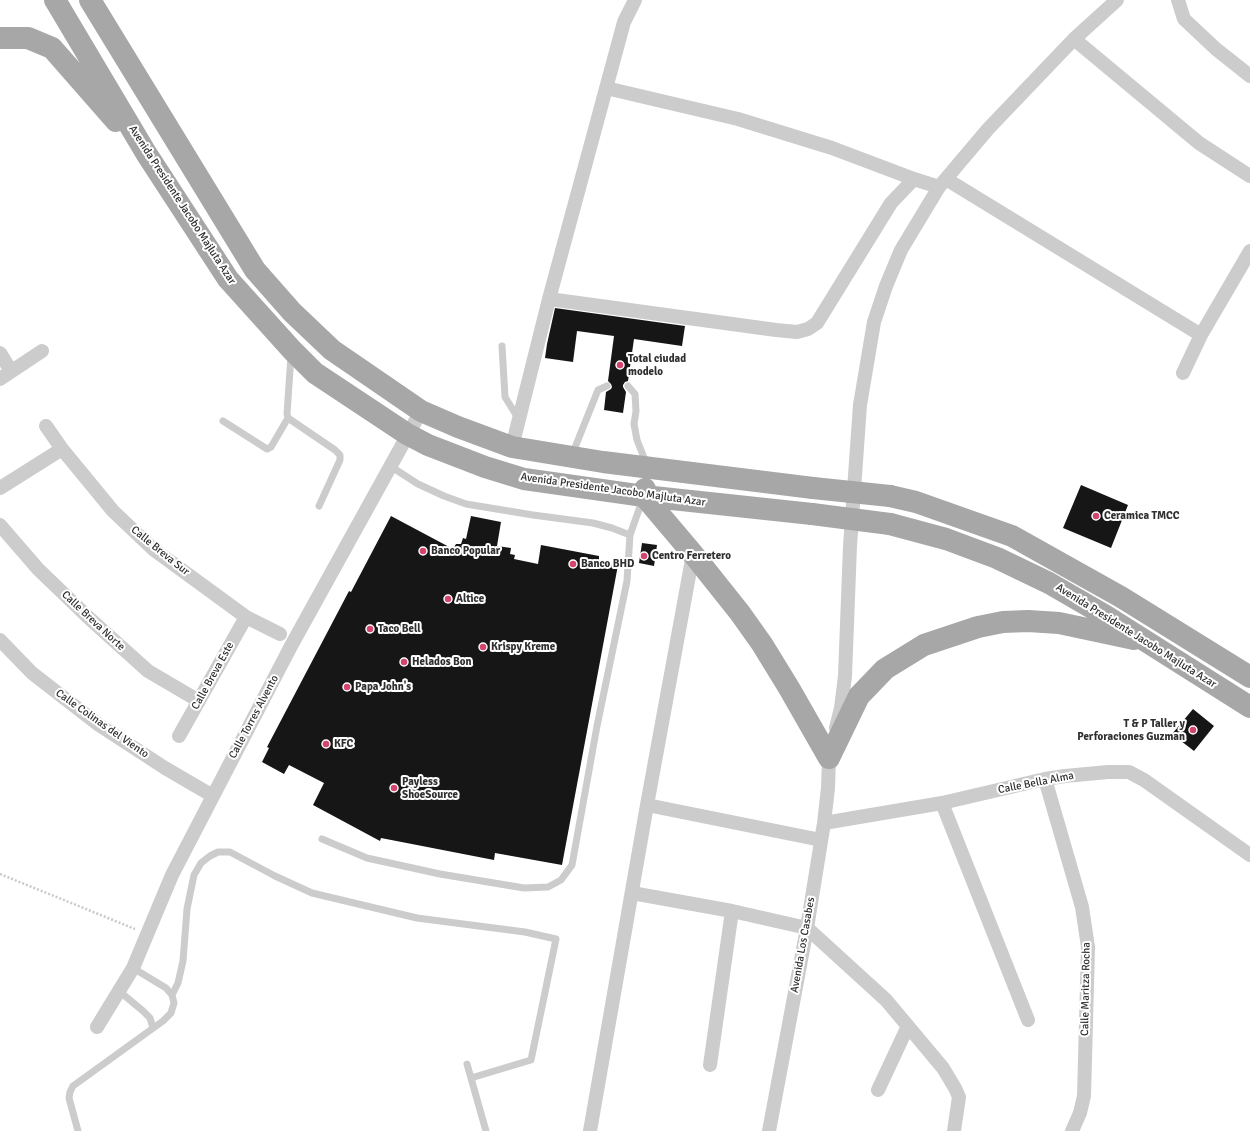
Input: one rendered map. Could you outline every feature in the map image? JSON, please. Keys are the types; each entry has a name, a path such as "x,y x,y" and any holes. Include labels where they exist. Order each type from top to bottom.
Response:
{"main road":[{"name":"Avenida Presidente Jacobo Majluta Azar","path":"55,0 146,153 228,278 292,350 316,373 407,434 428,444 485,466 524,479 644,496 890,524 946,539 997,558 1049,583 1106,616 1250,707"},
{"name":"Avenida Presidente Jacobo Majluta Azar","path":"90,0 255,270 292,312 332,350 421,411 512,448 648,468 890,496 923,504 1012,536 1121,596 1250,677"},
{"path":"0,38 28,38 52,48 103,107 146,153"},
{"path":"648,468 644,496 694,554 762,644 829,758"},
{"path":"829,758 860,696 885,669 924,645 978,627 1003,622 1028,621 1059,623 1149,643"}],"street":[{"path":"512,448 549,299 624,22 635,0"},
{"name":"Avenida Los Casabes","path":"769,1131 807,928 824,823 828,788 829,758 841,708 845,676 850,546 860,405 874,322 886,286 901,250 943,183 988,129 1074,39 1117,0"},
{"path":"1178,0 1184,19 1216,49 1250,76"},
{"path":"1074,39 1199,143 1250,176"},
{"path":"606,88 738,119 832,148 914,179 943,183 1201,335"},
{"path":"549,299 776,330 797,332 808,329 817,323 891,203 914,179"},
{"path":"1183,373 1201,335 1250,251"},
{"path":"0,353 6,375 42,351"},
{"name":"Calle Torres Alvento","path":"97,1027 133,968 172,875 291,646 421,411"},
{"name":"Calle Breva Sur","path":"46,426 62,449 113,511 153,549 246,617 280,634"},
{"path":"0,488 62,449"},
{"name":"Calle Breva Norte","path":"0,525 38,569 142,666 199,701"},
{"path":"590,1131 647,805 694,554"},
{"name":"Calle Breva Este","path":"179,736 246,617"},
{"name":"Calle Colinas del Viento","path":"0,640 32,673 100,725 165,768 213,796"},
{"name":"Calle Bella Alma","path":"824,823 942,804 1045,779 1108,772 1129,772 1144,780 1250,855"},
{"name":"Calle Maritza Rocha","path":"1045,779 1082,907 1088,947 1084,1096 1080,1113 1072,1131"},
{"path":"942,804 1028,1020"},
{"path":"647,805 821,840"},
{"path":"632,892 732,911 807,928 886,1000 943,1068 956,1088 959,1097 954,1131"},
{"path":"710,1064 732,911"},
{"path":"878,1090 908,1026"}],"lane":[{"path":"502,346 506,396 519,420"},
{"path":"223,422 267,449 270,447 288,418 287,414 292,350"},
{"path":"571,457 598,390 607,386"},
{"path":"628,386 635,394 636,411 634,424 637,440 648,468"},
{"path":"288,418 336,450 340,455 340,460 319,506"},
{"path":"390,466 418,484 466,504 593,523 630,535"},
{"path":"322,839 366,858 524,888 548,887 561,880 572,865 596,726 627,581 630,535 644,496"},
{"path":"172,995 178,983 183,962 187,909 194,875 201,863 218,852 230,852 275,876 312,893 417,918 525,932 556,939 531,1060 471,1078"},
{"path":"78,1131 69,1098 73,1086 163,1021 171,1013 174,1003 172,995 166,988 133,968"},
{"path":"119,991 143,1010 150,1018 153,1028"},
{"path":"467,1064 486,1131"}],"path":[{"path":"0,874 147,934"}],"building":[{"path":"555,308 685,326 682,346 634,339 628,381 623,385 626,392 623,413 604,410 606,392 612,387 608,381 614,336 577,331 573,362 545,358"},
{"name":"Ceramica TMCC","path":"1081,485 1128,505 1111,548 1063,528"},
{"path":"391,516 453,549 456,544 461,544 463,538 466,539 471,516 501,522 497,546 511,548 510,554 515,555 514,559 538,564 541,545 599,556 599,561 618,565 562,865 495,853 494,860 381,838 380,841 313,805 324,783 289,765 284,774 262,762 269,748 267,747 349,591 351,592"},
{"path":"642,543 657,545 654,566 639,563"},
{"name":"T & P Taller y Perforaciones Guzman","path":"1193,709 1214,726 1194,751 1172,734"}],"place":[{"name":"Total ciudad modelo","path":"620,365"},
{"name":"Ceramica TMCC","path":"1096,516"},
{"name":"Banco Popular","path":"423,551"},
{"name":"Centro Ferretero","path":"644,556"},
{"name":"Banco BHD","path":"573,564"},
{"name":"Altice","path":"448,599"},
{"name":"Taco Bell","path":"370,629"},
{"name":"Krispy Kreme","path":"483,647"},
{"name":"Helados Bon","path":"404,662"},
{"name":"Papa John's","path":"347,687"},
{"name":"T & P Taller y Perforaciones Guzman","path":"1193,730"},
{"name":"KFC","path":"326,744"},
{"name":"Payless ShoeSource","path":"394,788"}]}
